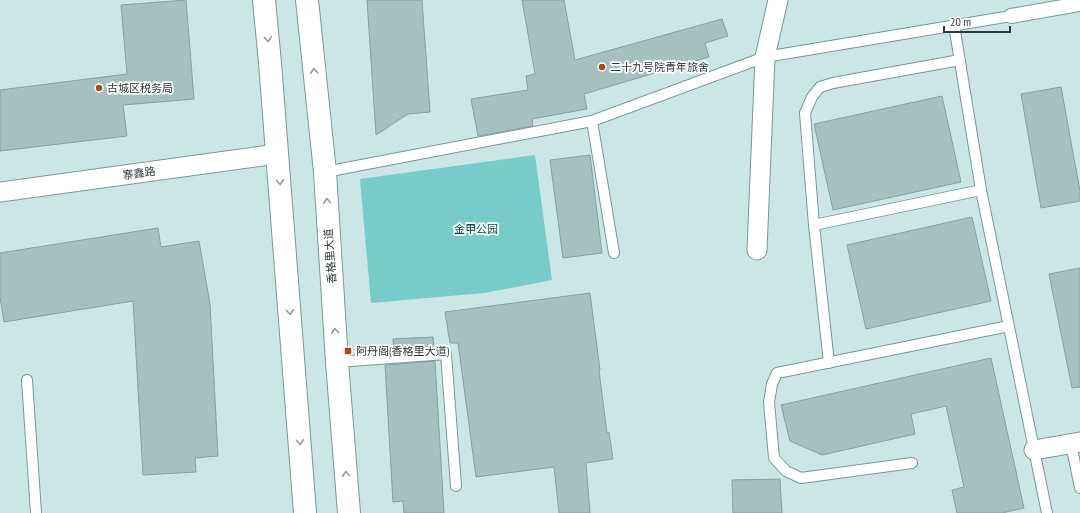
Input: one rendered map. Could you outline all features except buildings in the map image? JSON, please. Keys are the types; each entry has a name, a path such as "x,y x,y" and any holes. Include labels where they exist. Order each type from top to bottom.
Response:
{"main road":[{"path":"264,0 306,513"},
{"name":"香格里大道","path":"307,0 325,172 337,362 349,513"}],"street":[{"path":"757,250 766,57 778,0"},
{"path":"1011,16 1080,4"},
{"name":"寨鑫路","path":"0,192 277,154"},
{"path":"1034,450 1075,443"}],"lane":[{"path":"325,172 592,121 766,57 1011,16"},
{"path":"954,25 981,190 1047,513"},
{"path":"829,363 814,225 805,113 812,97 820,87 833,83 960,60"},
{"path":"592,121 614,254"},
{"path":"814,225 981,190"},
{"path":"912,463 801,478 786,471 774,458 769,402 772,384 777,373 1009,326"},
{"path":"337,362 446,354 456,486"},
{"path":"27,380 36,513"},
{"path":"1075,443 1080,488"}],"green space":[{"name":"金甲公园","path":"535,155 552,280 484,293 371,303 360,179"}],"place":[{"name":"二十九号院青年旅舍","path":"602,67"},
{"name":"古城区税务局","path":"99,88"},
{"name":"阿丹阁(香格里大道)","path":"348,351"}]}
